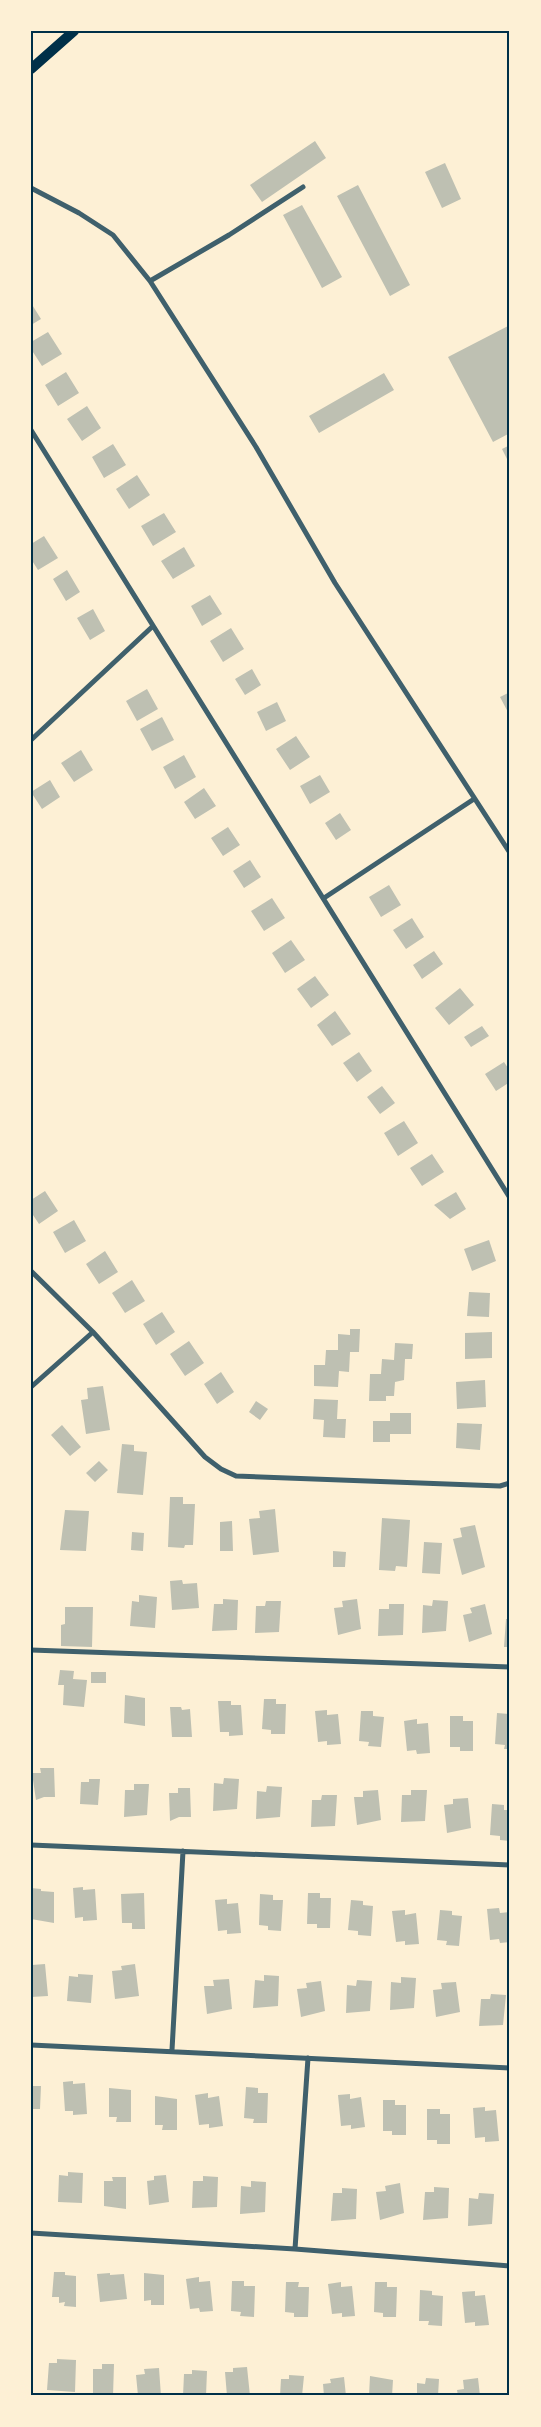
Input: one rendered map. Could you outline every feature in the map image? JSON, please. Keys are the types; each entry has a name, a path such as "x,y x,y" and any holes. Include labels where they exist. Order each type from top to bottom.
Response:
{"main road":[{"path":"31,69 74,31"}],"street":[{"path":"150,281 229,235 303,187"},
{"path":"31,188 79,213 113,235 150,281 256,447 340,590 510,853"},
{"path":"31,430 510,1198"},
{"path":"31,740 153,626"},
{"path":"324,898 474,799"},
{"path":"31,1271 93,1332 205,1456 221,1469 236,1476 500,1486 510,1483"},
{"path":"31,1387 93,1332"},
{"path":"31,1650 510,1667"},
{"path":"31,1845 510,1865"},
{"path":"172,2050 182,1851"},
{"path":"31,2044 510,2068"},
{"path":"295,2249 308,2058"},
{"path":"31,2233 295,2249 510,2266"}],"building":[{"path":"315,141 326,158 262,202 250,185"},
{"path":"445,163 461,199 442,208 425,172"},
{"path":"358,185 410,285 390,296 337,196"},
{"path":"302,205 342,277 322,288 283,215"},
{"path":"31,303 41,319 31,325"},
{"path":"510,325 510,433 493,442 448,357"},
{"path":"48,332 62,354 42,366 31,349 31,342"},
{"path":"66,372 79,393 58,406 45,385"},
{"path":"384,373 394,390 319,433 309,416"},
{"path":"87,406 101,428 82,441 67,419"},
{"path":"113,444 126,465 104,478 92,457"},
{"path":"510,445 510,465 502,449"},
{"path":"137,475 150,495 129,509 116,489"},
{"path":"164,513 176,532 153,546 141,526"},
{"path":"44,536 58,558 38,570 31,559 31,544"},
{"path":"184,547 195,566 173,579 161,561"},
{"path":"67,570 80,592 66,601 53,579"},
{"path":"210,595 222,614 202,626 191,606"},
{"path":"93,609 105,631 90,640 77,618"},
{"path":"231,628 244,649 223,662 210,641"},
{"path":"252,669 261,685 245,695 235,679"},
{"path":"147,689 158,709 137,721 126,701"},
{"path":"510,692 510,716 500,697"},
{"path":"277,702 286,721 266,731 257,712"},
{"path":"162,717 174,740 152,751 140,729"},
{"path":"296,736 310,757 290,770 276,749"},
{"path":"81,750 93,770 74,782 61,763"},
{"path":"184,755 196,777 175,789 163,767"},
{"path":"320,775 330,792 310,804 300,786"},
{"path":"50,780 60,797 42,809 31,792"},
{"path":"204,788 216,806 195,819 184,802"},
{"path":"340,813 351,830 336,840 325,823"},
{"path":"228,827 240,845 223,856 211,838"},
{"path":"250,860 261,877 244,888 233,871"},
{"path":"389,885 401,905 381,917 369,897"},
{"path":"272,898 285,918 264,931 251,911"},
{"path":"412,918 424,937 406,949 393,930"},
{"path":"291,940 305,960 285,973 272,953"},
{"path":"434,951 443,964 422,979 413,965"},
{"path":"315,976 329,995 311,1008 297,989"},
{"path":"460,988 474,1005 449,1025 435,1008"},
{"path":"335,1011 351,1034 332,1046 317,1025"},
{"path":"482,1026 489,1036 471,1047 464,1037"},
{"path":"359,1052 372,1071 357,1082 343,1063"},
{"path":"504,1062 510,1071 510,1082 496,1091 485,1074"},
{"path":"382,1086 395,1103 380,1114 367,1097"},
{"path":"404,1121 418,1143 398,1156 384,1133"},
{"path":"432,1154 444,1172 422,1186 410,1168"},
{"path":"45,1191 58,1211 39,1224 31,1212 31,1200"},
{"path":"456,1192 466,1209 450,1219 434,1205"},
{"path":"74,1220 86,1241 65,1253 53,1232"},
{"path":"489,1240 496,1261 472,1271 464,1249"},
{"path":"105,1251 118,1272 99,1284 86,1264"},
{"path":"132,1280 145,1301 125,1313 112,1293"},
{"path":"469,1292 490,1293 489,1317 467,1316"},
{"path":"162,1312 175,1332 156,1345 143,1324"},
{"path":"350,1329 360,1329 359,1352 350,1352 349,1372 339,1371 338,1387 314,1386 314,1365 325,1365 326,1350 338,1350 338,1334 350,1335"},
{"path":"492,1332 492,1358 465,1359 465,1333"},
{"path":"189,1341 204,1363 185,1376 170,1354"},
{"path":"395,1343 413,1344 412,1359 405,1359 404,1380 395,1382 394,1396 386,1396 386,1401 369,1401 370,1374 381,1374 382,1359 394,1360"},
{"path":"221,1372 234,1392 217,1404 204,1384"},
{"path":"485,1380 486,1407 457,1409 456,1382"},
{"path":"103,1386 110,1430 86,1434 81,1400 88,1399 87,1388"},
{"path":"314,1399 338,1400 337,1419 346,1419 345,1438 323,1437 324,1420 313,1419"},
{"path":"256,1401 268,1409 260,1420 249,1412"},
{"path":"390,1413 411,1413 411,1434 390,1434 390,1442 373,1442 373,1421 390,1421"},
{"path":"457,1423 482,1424 480,1450 456,1448"},
{"path":"62,1425 81,1447 70,1456 51,1435"},
{"path":"122,1444 134,1445 134,1451 147,1452 143,1495 117,1493"},
{"path":"99,1461 108,1470 95,1482 86,1473"},
{"path":"170,1497 183,1497 183,1504 195,1504 193,1545 185,1545 184,1548 168,1547"},
{"path":"275,1509 279,1552 253,1555 249,1519 260,1518 259,1511"},
{"path":"65,1510 89,1511 86,1551 60,1550"},
{"path":"382,1518 410,1520 407,1567 396,1566 395,1571 379,1570"},
{"path":"232,1521 233,1551 220,1551 220,1522"},
{"path":"475,1525 485,1567 462,1575 453,1539 462,1537 460,1528"},
{"path":"132,1532 144,1533 143,1551 131,1550"},
{"path":"424,1542 442,1543 440,1574 422,1573"},
{"path":"333,1551 346,1552 345,1567 333,1567"},
{"path":"182,1580 183,1584 197,1583 199,1608 172,1610 170,1581"},
{"path":"139,1595 157,1597 155,1628 130,1626 132,1601 139,1602"},
{"path":"223,1599 238,1600 237,1630 212,1631 214,1604 223,1604"},
{"path":"357,1599 361,1629 338,1635 334,1608 343,1607 342,1601"},
{"path":"433,1600 448,1601 446,1631 422,1633 423,1605 432,1606"},
{"path":"266,1601 281,1601 279,1632 255,1633 256,1606 265,1606"},
{"path":"389,1604 404,1604 403,1635 378,1636 379,1609 389,1609"},
{"path":"485,1604 492,1634 469,1642 463,1615 472,1613 470,1608"},
{"path":"65,1607 93,1607 92,1647 61,1646 61,1625 65,1624"},
{"path":"506,1619 510,1619 510,1647 504,1647"},
{"path":"60,1670 74,1671 73,1679 87,1680 84,1707 63,1705 64,1685 58,1685"},
{"path":"91,1672 106,1672 106,1683 91,1683"},
{"path":"125,1695 145,1698 145,1726 124,1723"},
{"path":"264,1699 276,1699 276,1704 286,1704 285,1734 271,1734 271,1730 262,1729"},
{"path":"218,1701 231,1701 231,1705 241,1705 243,1735 229,1736 229,1732 220,1732"},
{"path":"170,1707 181,1707 182,1710 190,1709 192,1737 172,1737"},
{"path":"327,1710 327,1715 338,1714 341,1744 327,1745 327,1741 318,1742 315,1711"},
{"path":"361,1711 373,1711 373,1716 384,1717 381,1747 368,1746 369,1742 359,1741"},
{"path":"497,1713 509,1714 510,1749 504,1749 505,1745 495,1744"},
{"path":"450,1716 463,1716 463,1721 473,1721 473,1751 460,1751 460,1747 450,1747"},
{"path":"417,1719 417,1724 428,1723 430,1753 417,1754 416,1750 407,1751 404,1721"},
{"path":"40,1768 54,1768 55,1797 44,1797 36,1800 32,1773 41,1773"},
{"path":"224,1778 239,1779 237,1809 213,1811 214,1783 223,1784"},
{"path":"89,1779 100,1779 98,1805 80,1804 81,1782 89,1782"},
{"path":"134,1784 149,1784 147,1815 124,1817 125,1790 134,1790"},
{"path":"267,1786 282,1787 280,1817 256,1819 257,1791 266,1792"},
{"path":"178,1788 190,1788 191,1817 179,1817 170,1821 169,1793 178,1793"},
{"path":"378,1790 381,1820 357,1825 354,1797 363,1797 363,1791"},
{"path":"411,1790 427,1790 425,1821 401,1822 402,1795 411,1795"},
{"path":"322,1795 337,1795 335,1826 311,1827 312,1800 321,1800"},
{"path":"468,1798 471,1828 447,1833 444,1805 453,1804 453,1799"},
{"path":"492,1804 504,1805 504,1810 510,1810 510,1841 500,1840 500,1836 490,1835"},
{"path":"83,1887 83,1890 95,1889 97,1920 83,1921 83,1917 75,1918 73,1888"},
{"path":"31,1888 54,1892 54,1923 31,1919"},
{"path":"144,1893 145,1929 132,1929 132,1923 122,1923 121,1894"},
{"path":"308,1893 320,1893 320,1898 331,1898 330,1928 317,1928 317,1924 307,1924"},
{"path":"260,1894 273,1895 273,1900 283,1900 281,1931 268,1930 268,1926 259,1925"},
{"path":"227,1899 227,1904 238,1903 241,1933 227,1934 227,1930 218,1931 215,1900"},
{"path":"351,1900 363,1901 363,1905 373,1906 371,1936 358,1935 358,1931 348,1930"},
{"path":"499,1908 500,1913 510,1912 510,1942 500,1943 499,1939 490,1940 487,1909"},
{"path":"405,1910 405,1915 416,1913 419,1944 405,1945 405,1941 396,1942 392,1911"},
{"path":"440,1910 452,1911 452,1915 462,1916 459,1946 446,1945 447,1941 437,1940"},
{"path":"45,1964 48,1996 31,1997 32,1965"},
{"path":"135,1964 139,1996 115,1999 112,1971 122,1970 121,1966"},
{"path":"78,1974 93,1975 91,2003 67,2001 69,1976 78,1977"},
{"path":"264,1975 279,1976 278,2006 253,2008 255,1980 264,1981"},
{"path":"401,1977 416,1978 414,2008 390,2010 391,1982 401,1983"},
{"path":"229,1979 232,2009 207,2014 204,1986 214,1986 213,1980"},
{"path":"357,1980 372,1981 370,2011 346,2013 347,1985 356,1986"},
{"path":"321,1981 325,2011 301,2017 297,1989 307,1988 306,1983"},
{"path":"456,1982 460,2012 436,2017 433,1990 442,1989 441,1983"},
{"path":"491,1994 506,1995 503,2025 479,2026 481,1999 490,1999"},
{"path":"73,2081 73,2084 85,2083 87,2114 73,2115 73,2111 65,2111 63,2082"},
{"path":"31,2086 41,2086 40,2109 31,2109"},
{"path":"246,2087 258,2088 258,2093 268,2093 267,2123 253,2123 254,2119 244,2118"},
{"path":"109,2088 131,2090 131,2122 116,2122 117,2117 109,2117"},
{"path":"208,2093 208,2098 219,2096 223,2126 209,2128 209,2124 199,2125 195,2095"},
{"path":"350,2094 350,2099 361,2097 365,2127 351,2129 351,2125 341,2126 338,2095"},
{"path":"155,2096 177,2099 177,2130 162,2130 163,2125 155,2125"},
{"path":"383,2100 395,2100 395,2105 406,2105 406,2135 392,2135 392,2131 383,2131"},
{"path":"485,2107 485,2111 496,2110 499,2141 485,2142 485,2137 475,2138 473,2108"},
{"path":"427,2109 440,2109 440,2114 450,2114 450,2144 437,2144 437,2140 427,2140"},
{"path":"68,2172 83,2173 82,2203 58,2202 59,2175 68,2176"},
{"path":"166,2175 169,2202 149,2205 147,2181 154,2180 154,2176"},
{"path":"203,2176 218,2177 217,2207 192,2208 193,2181 203,2181"},
{"path":"112,2177 126,2177 126,2209 104,2206 104,2181 113,2181"},
{"path":"251,2181 266,2182 265,2212 240,2214 241,2186 251,2187"},
{"path":"400,2183 404,2213 380,2220 376,2192 386,2191 385,2186"},
{"path":"434,2187 449,2188 448,2218 423,2220 425,2192 434,2192"},
{"path":"342,2188 357,2189 356,2219 331,2221 333,2193 342,2193"},
{"path":"479,2193 494,2194 492,2224 468,2226 469,2198 478,2199"},
{"path":"54,2272 65,2272 65,2275 76,2276 76,2307 64,2306 65,2302 59,2303 59,2297 52,2297"},
{"path":"110,2273 110,2275 124,2274 127,2299 100,2302 97,2274"},
{"path":"144,2273 164,2275 164,2305 151,2305 151,2300 144,2301"},
{"path":"199,2277 199,2282 210,2281 213,2311 200,2312 199,2308 190,2309 186,2279"},
{"path":"232,2281 244,2281 244,2286 255,2286 254,2317 240,2316 241,2312 231,2311"},
{"path":"286,2282 299,2282 298,2287 309,2287 308,2317 294,2317 294,2313 285,2312"},
{"path":"341,2282 341,2287 352,2286 355,2316 342,2317 342,2313 332,2314 328,2284"},
{"path":"375,2282 387,2282 387,2287 397,2287 396,2317 383,2317 383,2313 374,2312"},
{"path":"420,2290 432,2291 432,2295 443,2296 442,2326 428,2325 429,2321 419,2321"},
{"path":"475,2291 475,2296 485,2295 489,2325 475,2326 475,2322 465,2323 462,2292"},
{"path":"57,2359 76,2360 75,2392 47,2390 49,2363 57,2363"},
{"path":"102,2364 114,2364 113,2396 93,2396 93,2369 102,2369"},
{"path":"247,2367 250,2396 227,2396 225,2372 233,2372 233,2368"},
{"path":"159,2368 161,2396 138,2396 136,2375 145,2374 144,2369"},
{"path":"192,2370 207,2371 206,2396 183,2396 184,2374 192,2374"},
{"path":"289,2375 304,2376 302,2396 280,2396 281,2379 289,2379"},
{"path":"370,2376 393,2380 392,2396 369,2396"},
{"path":"344,2377 346,2396 324,2396 323,2384 331,2383 330,2379"},
{"path":"426,2378 439,2379 438,2396 417,2396 417,2383 425,2384"},
{"path":"478,2378 480,2396 458,2396 457,2390 464,2389 463,2380"}]}
